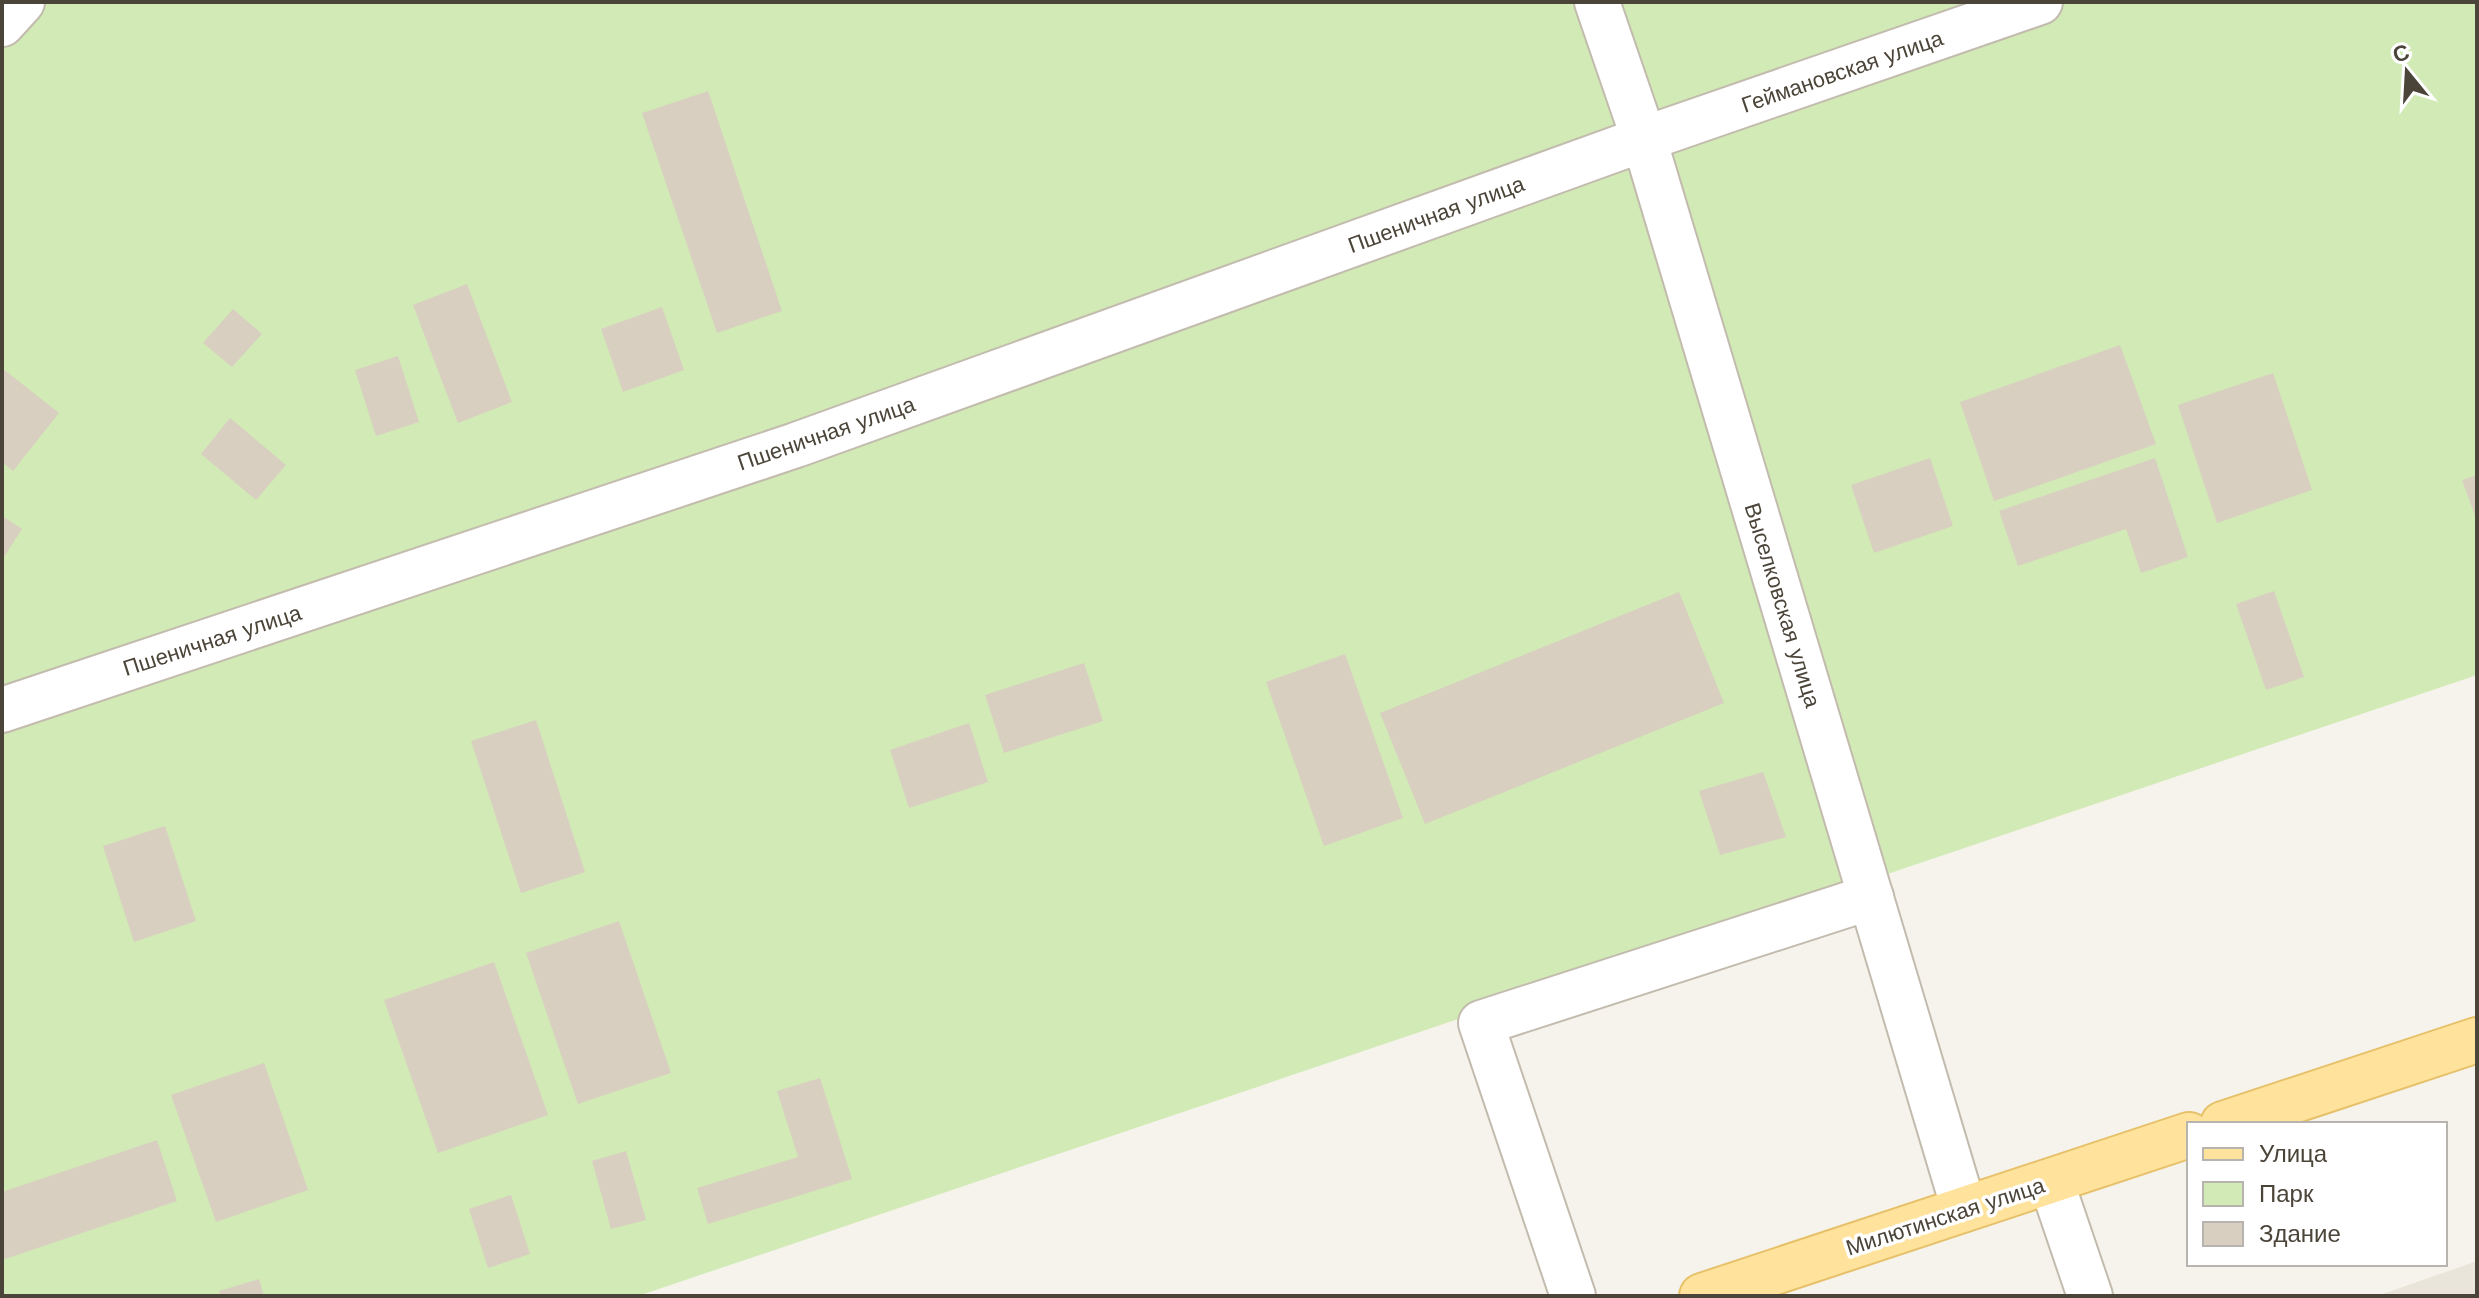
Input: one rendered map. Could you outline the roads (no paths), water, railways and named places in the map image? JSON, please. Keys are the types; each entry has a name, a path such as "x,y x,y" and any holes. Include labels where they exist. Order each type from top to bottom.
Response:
{"main road":[{"path":"2229,1122 2477,1040"},
{"name":"Милютинская улица","path":"1702,1296 2187,1136"}],"street":[{"path":"2,24 22,2"},
{"name":"Выселковская улица","path":"1597,2 1644,139 1964,1209"},
{"name":"Геймановская улица","path":"1644,139 2040,2"},
{"name":"Пшеничная улица","path":"2,710 796,445 1644,139"},
{"path":"1573,1296 1481,1023 1871,897"},
{"path":"2051,1181 2090,1296"}]}
